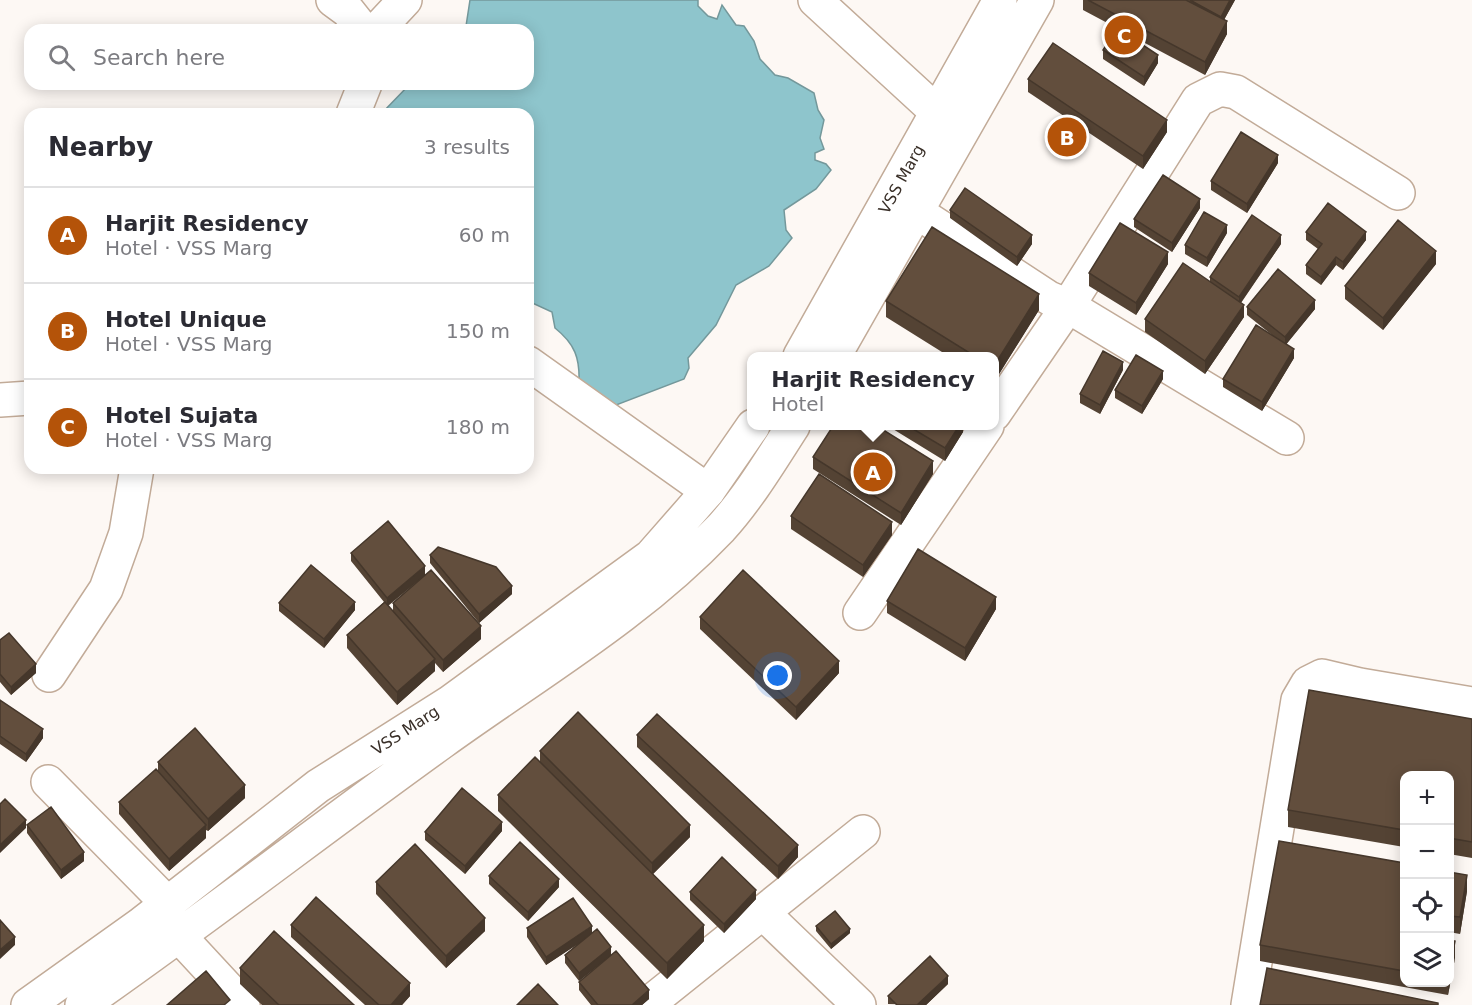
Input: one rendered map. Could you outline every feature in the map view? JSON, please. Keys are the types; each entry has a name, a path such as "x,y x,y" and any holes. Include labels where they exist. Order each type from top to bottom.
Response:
{"street":[{"path":"333,0 348,11 358,24"},
{"path":"383,24 405,0"},
{"path":"815,0 938,113"},
{"name":"VSS Marg","path":"803,352 1000,0"},
{"path":"837,352 1037,0"},
{"path":"999,407 1068,306 1198,100 1220,89 1236,92 1398,193"},
{"path":"355,108 363,90"},
{"path":"916,212 1049,298 1068,306 1287,438"},
{"path":"534,367 708,491"},
{"path":"0,400 24,398"},
{"name":"VSS Marg","path":"28,1005 160,938 168,904 318,786 449,703 577,612 659,568 750,430"},
{"path":"82,1005 160,938 604,632 659,568 722,526 758,481 790,430"},
{"path":"860,613 984,430"},
{"path":"49,675 106,589 126,533 136,474"},
{"path":"1248,1005 1298,700 1308,683 1322,676 1360,685 1472,704"},
{"path":"48,782 168,904"},
{"path":"647,1005 862,832"},
{"path":"762,912 859,1005"},
{"path":"160,938 243,1005"}],"water":[{"path":"470,0 698,0 698,6 708,16 717,19 722,5 736,25 744,26 754,41 760,59 775,75 788,78 814,93 818,110 824,120 820,138 824,149 815,153 815,160 826,164 831,170 816,189 784,210 786,230 792,238 769,266 736,285 716,325 688,358 689,368 684,379 611,407 579,383 577,359 572,346 555,328 552,312 534,304 534,108 387,108 404,90 534,90 534,24 466,24"}],"building":[{"path":"1088,0 1186,0 1227,21 1205,62"},
{"path":"1190,0 1230,0 1221,17"},
{"path":"1117,28 1158,55 1144,77 1103,50"},
{"path":"1053,43 1167,120 1143,156 1028,79"},
{"path":"1241,132 1278,155 1247,204 1211,181"},
{"path":"1163,175 1200,199 1172,243 1134,219"},
{"path":"965,188 1032,235 1017,257 950,210"},
{"path":"1328,203 1366,232 1343,262 1336,257 1321,277 1306,265 1322,244 1306,232"},
{"path":"1204,212 1227,225 1207,258 1185,245"},
{"path":"1252,215 1281,235 1239,297 1210,277"},
{"path":"1398,220 1436,251 1383,318 1345,286"},
{"path":"1120,223 1168,252 1136,303 1089,273"},
{"path":"932,227 1039,294 999,358 999,352 968,352 886,301"},
{"path":"1183,263 1244,305 1205,361 1145,319"},
{"path":"1278,269 1315,300 1285,337 1247,307"},
{"path":"1256,325 1294,349 1262,402 1223,379"},
{"path":"1103,351 1123,362 1100,405 1080,394"},
{"path":"1136,355 1163,371 1142,406 1115,390"},
{"path":"830,430 883,430 933,461 901,513 813,457"},
{"path":"915,430 956,430 945,448"},
{"path":"819,474 892,522 863,565 791,516"},
{"path":"388,521 425,566 387,598 351,553"},
{"path":"438,547 496,567 512,586 479,614 430,555"},
{"path":"918,549 996,597 965,648 887,601"},
{"path":"311,565 355,602 324,639 279,603"},
{"path":"431,570 481,626 443,660 393,603"},
{"path":"743,570 839,661 796,707 700,617"},
{"path":"385,602 435,659 397,692 347,635"},
{"path":"9,633 36,664 11,687 0,674 0,640"},
{"path":"1309,690 1472,719 1472,842 1454,839 1454,771 1400,771 1400,829 1288,810"},
{"path":"0,700 43,729 26,754 0,736"},
{"path":"578,712 690,825 652,863 540,751"},
{"path":"657,714 798,845 778,866 637,735"},
{"path":"195,728 245,785 208,819 158,762"},
{"path":"535,757 704,925 667,963 498,795"},
{"path":"156,769 206,825 169,859 119,802"},
{"path":"462,788 502,822 465,866 425,832"},
{"path":"5,799 26,820 0,845 0,804"},
{"path":"51,807 84,852 61,870 27,825"},
{"path":"1279,841 1400,862 1400,970 1260,945"},
{"path":"520,842 559,879 528,912 489,876"},
{"path":"415,844 485,918 446,956 376,882"},
{"path":"722,857 756,890 724,924 690,892"},
{"path":"1454,873 1467,875 1460,917 1454,916"},
{"path":"316,897 410,983 391,1005 379,1005 291,925"},
{"path":"573,898 592,926 546,957 527,928"},
{"path":"835,911 850,929 831,944 816,926"},
{"path":"0,920 15,937 0,950"},
{"path":"597,929 611,947 579,973 565,955"},
{"path":"274,931 354,1005 279,1005 240,968"},
{"path":"616,951 649,990 632,1005 598,1005 579,982"},
{"path":"930,956 948,976 917,1005 897,1005 888,996"},
{"path":"1267,968 1438,1003 1438,1005 1260,1005"},
{"path":"206,971 230,1000 224,1005 167,1005"},
{"path":"538,984 558,1005 517,1005"}],"place":[{"name":"Hotel Sujata","path":"1124,35"},
{"name":"Hotel Unique","path":"1067,137"},
{"name":"Harjit Residency","path":"873,472"}]}
